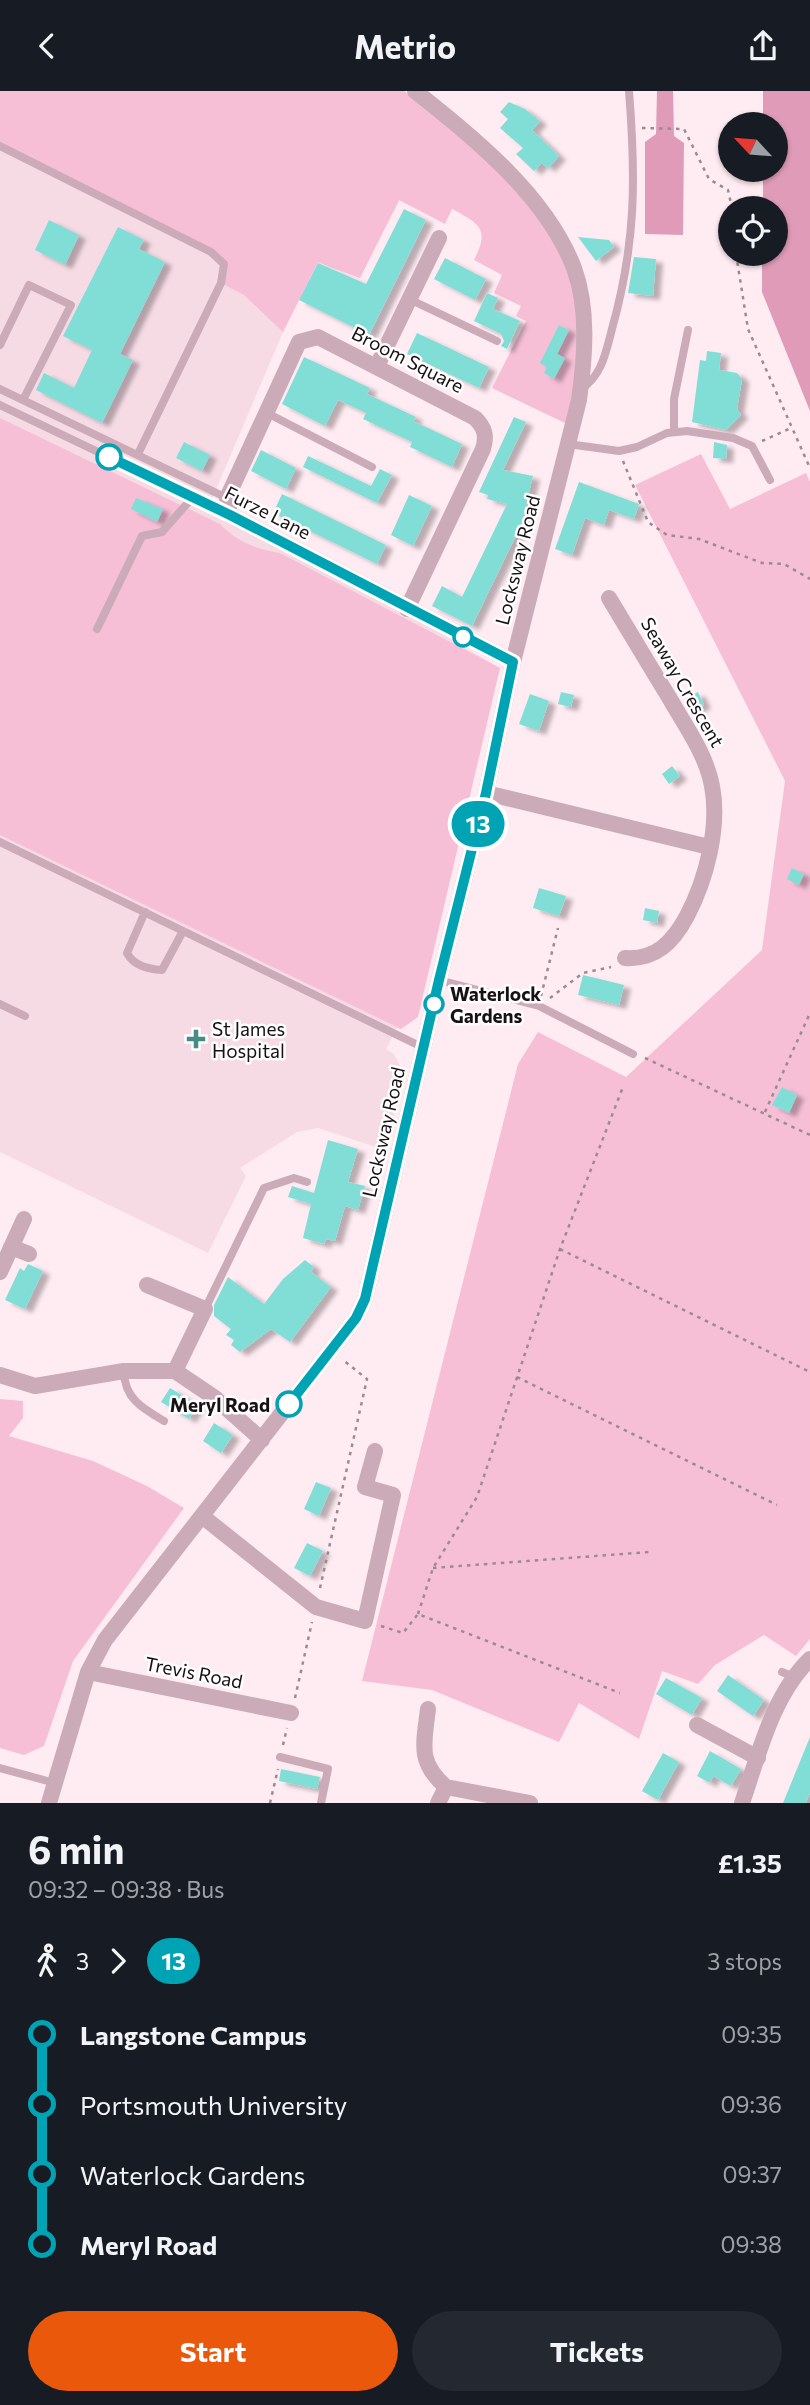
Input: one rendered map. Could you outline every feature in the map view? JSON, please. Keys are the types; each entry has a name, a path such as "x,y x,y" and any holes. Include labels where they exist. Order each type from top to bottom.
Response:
{"street":[{"name":"Locksway Road","path":"50,1803 88,1672 105,1640 356,1318 365,1299 439,980 486,793 513,662 581,389 584,339 582,300 574,268 564,249 516,182 457,125 415,91"},
{"path":"377,366 439,238"},
{"name":"Broom Square","path":"226,498 299,342 318,337 475,418 483,425 486,438 407,608"},
{"path":"226,498 230,515"},
{"name":"Furze Lane","path":"230,515 513,662"},
{"name":"Seaway Crescent","path":"609,598 705,762 714,802 709,847 694,901 673,939 652,956 625,958"},
{"path":"486,793 709,847"},
{"path":"0,1272 24,1219"},
{"path":"11,1247 29,1254"},
{"path":"147,1285 205,1309 175,1371"},
{"path":"0,1375 35,1386 124,1371 175,1371 215,1398 261,1440"},
{"path":"202,1516 316,1607 365,1621 393,1495 365,1487 375,1451"},
{"path":"742,1803 787,1674 810,1659"},
{"name":"Trevis Road","path":"88,1672 292,1713"},
{"path":"428,1709 423,1751 430,1774 446,1787 530,1803"},
{"path":"697,1725 758,1758"},
{"path":"438,1803 446,1787"}],"lane":[{"path":"581,389 596,376 604,358 631,250 634,158 629,91"},
{"path":"0,146 201,246 217,255 224,264 221,283 138,454"},
{"path":"0,345 29,285 71,305 23,400"},
{"path":"409,299 497,341"},
{"path":"674,432 674,399 688,330"},
{"path":"0,389 226,498"},
{"name":"Furze Lane","path":"0,405 230,515"},
{"path":"267,413 372,467"},
{"path":"568,444 619,451 674,432 733,437 752,446 769,480"},
{"path":"97,629 142,536 162,532 193,497"},
{"path":"0,842 424,1048"},
{"path":"145,912 127,953 131,960 150,969 162,970 183,931"},
{"path":"439,980 539,1006 633,1054"},
{"path":"0,1004 25,1016"},
{"path":"205,1309 264,1188 295,1178 307,1182"},
{"path":"124,1371 124,1384 131,1398 164,1421"},
{"path":"280,1757 328,1769 321,1803"},
{"path":"0,1768 55,1783"}],"path":[{"path":"650,128 679,128 687,133 695,155 709,179 729,190 730,196"},
{"path":"738,266 748,329 810,468"},
{"path":"752,446 792,428"},
{"path":"619,451 648,522 667,535 699,539 762,563 784,564 810,579"},
{"path":"539,1006 558,927"},
{"path":"539,1006 583,973 615,966 625,958"},
{"path":"765,1113 810,1013"},
{"path":"633,1054 810,1135"},
{"path":"365,1621 402,1633 418,1615 433,1568 477,1497 560,1249 623,1087"},
{"path":"560,1249 810,1372"},
{"path":"270,1803 367,1379 331,1350"},
{"path":"517,1377 777,1506"},
{"path":"433,1568 650,1552"},
{"path":"418,1615 620,1693"}],"shaded area":[{"path":"0,91 404,91 441,119 360,278 318,263 283,332 212,499 500,668 401,1029 397,1028 386,1049 394,1054 404,1073 385,1150 318,1128 297,1132 240,1168 246,1176 208,1253 0,1152"},
{"path":"0,91 404,91 476,149 500,173 523,197 559,249 570,276 578,331 576,369 567,424 492,388 526,321 516,316 521,306 494,293 502,275 474,260 481,241 480,229 462,214 452,209 445,224 399,200 360,278 318,262 283,332 244,295 221,283 221,259 0,146"},
{"path":"657,91 673,91 674,136 684,143 683,235 645,234 645,142 656,134"},
{"path":"763,91 810,91 810,411 762,292 762,266 788,266 788,196 763,196 763,182 788,182 788,112 763,112"},
{"path":"0,418 220,524 247,544 280,553 500,668 418,1017 401,1029 0,835"},
{"path":"701,454 730,509 806,473 810,482 810,1639 796,1656 764,1635 715,1665 698,1684 662,1671 639,1739 579,1703 559,1742 432,1690 362,1681 518,1064 538,1032 626,1077 762,950 785,781 635,485"},
{"path":"0,1399 23,1401 23,1418 9,1436 93,1461 147,1486 184,1508 73,1661 44,1746 24,1755 0,1748"}],"building":[{"path":"509,102 525,109 540,121 532,130 559,156 548,168 542,163 534,171 516,154 523,148 500,128 508,119 500,112"},
{"path":"404,209 426,220 369,335 299,300 318,263 366,284"},
{"path":"49,220 79,235 65,265 35,250"},
{"path":"118,227 144,240 139,249 165,262 120,354 133,360 102,423 36,390 44,373 74,388 92,350 63,336"},
{"path":"578,237 609,240 614,247 596,261"},
{"path":"634,257 656,259 653,296 628,293"},
{"path":"445,258 486,279 475,300 434,279"},
{"path":"487,293 498,298 493,309 520,321 507,349 501,346 504,341 501,334 474,321"},
{"path":"559,325 569,330 557,354 565,358 554,379 544,373 547,367 540,363"},
{"path":"417,333 489,367 479,388 407,354"},
{"path":"707,351 721,353 719,370 737,373 742,379 737,409 741,415 726,430 692,422 700,360 706,361"},
{"path":"304,357 370,388 367,394 416,417 413,421 462,444 452,467 410,447 412,442 363,419 366,413 338,400 325,426 282,404"},
{"path":"514,417 526,422 503,470 533,476 521,525 472,626 432,606 442,586 462,597 507,504 487,499 488,495 479,492"},
{"path":"184,442 210,455 202,471 176,458"},
{"path":"714,442 727,445 726,459 713,458"},
{"path":"261,450 296,468 286,489 251,471"},
{"path":"308,456 371,486 380,469 392,475 377,503 303,467"},
{"path":"579,482 639,504 634,519 609,510 604,525 585,518 572,555 555,549"},
{"path":"282,494 386,545 377,564 273,513"},
{"path":"409,495 432,506 413,546 391,535"},
{"path":"136,498 163,509 157,522 131,509"},
{"path":"561,692 574,695 571,707 558,704"},
{"path":"698,692 704,705 691,711 685,698"},
{"path":"530,694 549,701 539,731 519,724"},
{"path":"672,766 680,776 669,784 662,774"},
{"path":"792,868 804,874 799,885 787,879"},
{"path":"539,888 566,896 559,916 533,908"},
{"path":"645,908 659,911 657,923 643,920"},
{"path":"583,975 624,985 619,1005 578,995"},
{"path":"782,1087 797,1095 789,1113 772,1105"},
{"path":"328,1140 358,1149 348,1182 365,1186 358,1210 345,1206 335,1241 326,1239 324,1244 303,1238 311,1204 288,1197 292,1186 314,1193"},
{"path":"305,1260 314,1267 311,1272 331,1287 290,1342 271,1329 240,1352 231,1345 234,1340 226,1335 231,1329 214,1316 214,1305 228,1277 264,1304 283,1279"},
{"path":"28,1264 43,1271 25,1309 5,1300 20,1268 24,1271"},
{"path":"170,1388 198,1405 189,1419 161,1402"},
{"path":"214,1423 233,1435 221,1453 203,1441"},
{"path":"316,1482 331,1488 319,1516 304,1509"},
{"path":"307,1543 323,1551 310,1576 294,1568"},
{"path":"728,1675 764,1700 753,1716 717,1691"},
{"path":"666,1678 702,1698 692,1715 656,1694"},
{"path":"810,1737 810,1792 806,1803 783,1803"},
{"path":"710,1751 741,1769 731,1786 713,1776 710,1783 697,1776"},
{"path":"663,1753 679,1762 658,1800 642,1791"},
{"path":"281,1769 320,1777 317,1789 279,1781"}],"bus line":[{"name":"13","path":"109,457 230,515 513,662 486,793 457,904 365,1299 356,1318 289,1404"}],"place":[{"name":"Waterlock Gardens","path":"434,1004"},
{"name":"St James Hospital","path":"196,1039"},
{"name":"Meryl Road","path":"289,1404"}]}
